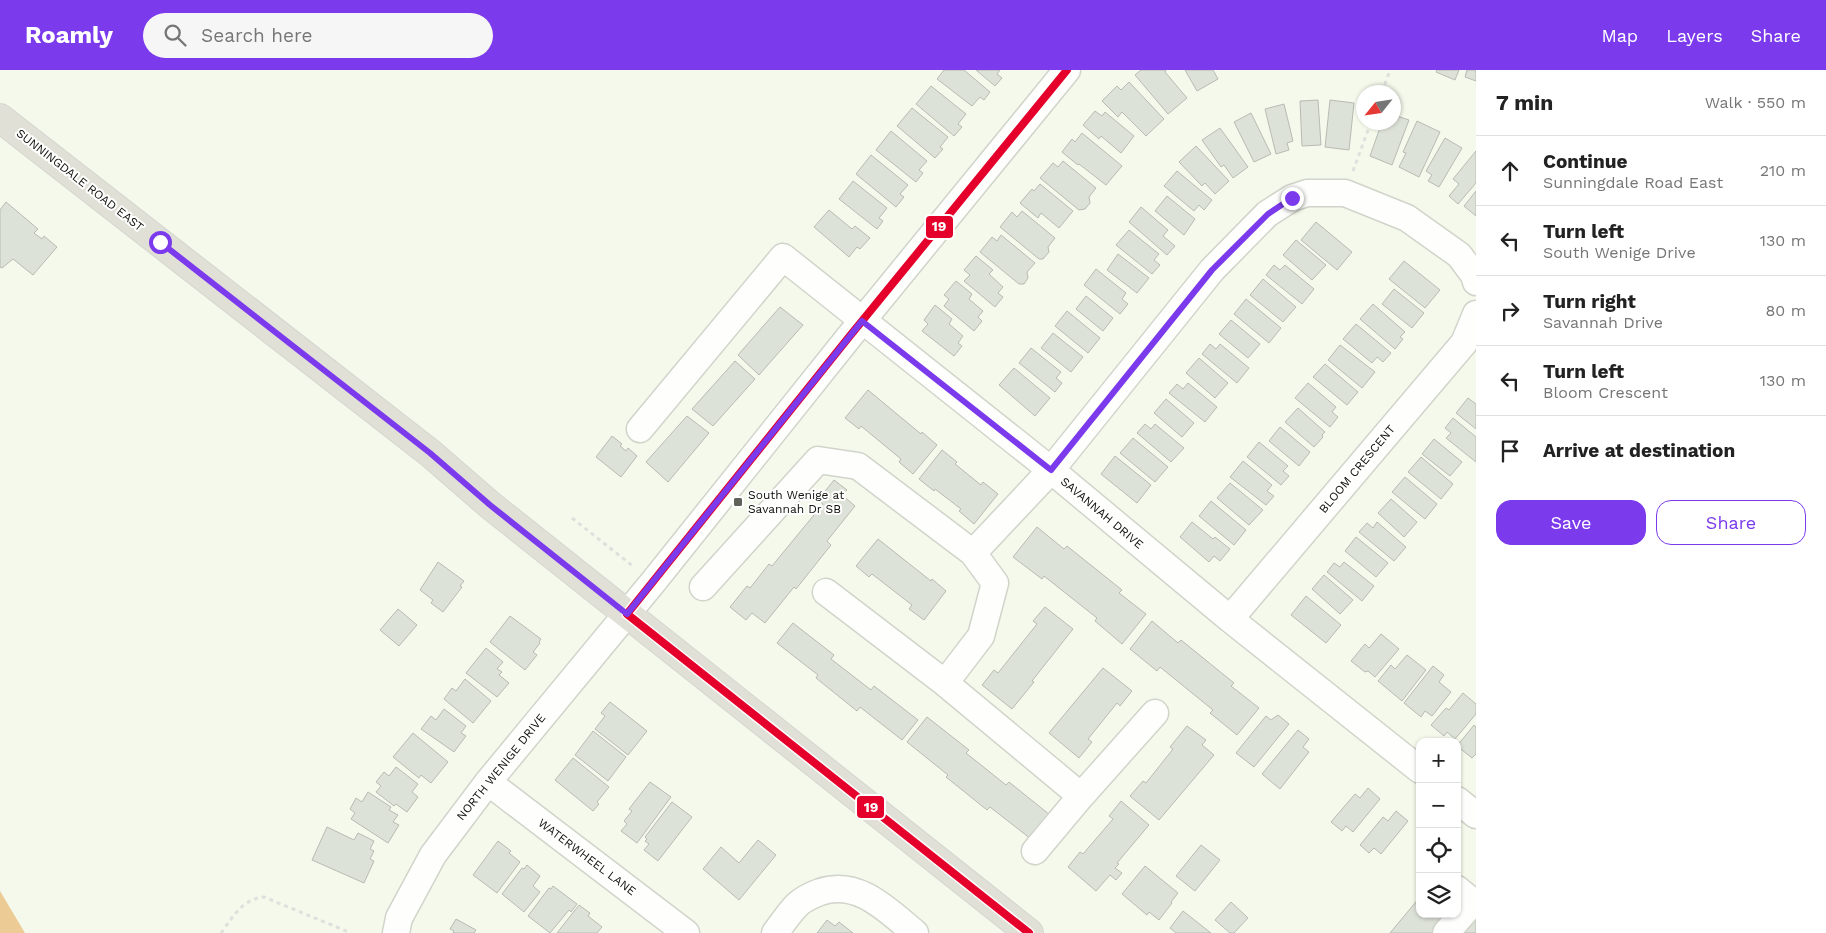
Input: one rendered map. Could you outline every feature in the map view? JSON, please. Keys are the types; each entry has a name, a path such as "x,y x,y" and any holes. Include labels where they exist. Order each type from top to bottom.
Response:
{"main road":[{"name":"SUNNINGDALE ROAD EAST","path":"0,118 430,453 490,505 1029,933"}],"street":[{"name":"NORTH WENIGE DRIVE","path":"396,933 399,918 433,855 488,782 627,614 862,321 1067,70"},
{"path":"973,553 1051,470 1212,270 1268,214 1292,198 1307,193 1345,193 1407,218 1459,255 1474,275 1476,282"},
{"name":"SAVANNAH DRIVE","path":"640,429 783,257 1051,470 1230,619 1416,767"},
{"name":"BLOOM CRESCENT","path":"1230,619 1464,343 1476,314"},
{"path":"703,587 818,460 858,466 973,553 995,583 981,636 945,683"},
{"path":"826,592 945,683 1081,796"},
{"path":"1034,851 1155,713"},
{"name":"WATERWHEEL LANE","path":"488,782 686,933"},
{"path":"1461,803 1476,815"},
{"path":"775,933 797,905 805,899 823,891 842,889 852,890 870,897 915,933"},
{"path":"1461,892 1473,902 1461,916"},
{"path":"1446,933 1459,918"}],"path":[{"path":"1385,85 1390,70"},
{"path":"1353,172 1368,130"},
{"path":"572,518 634,567"},
{"path":"220,933 245,902 254,898 264,897 352,933"}],"shaded area":[{"path":"0,891 25,933 0,933"}],"building":[{"path":"944,70 964,70 990,92 984,100 980,97 972,106 937,79"},
{"path":"976,70 1000,70 997,74 1002,78 995,86"},
{"path":"1141,70 1166,70 1165,72 1187,98 1168,114 1135,75"},
{"path":"1185,70 1213,70 1218,79 1197,91"},
{"path":"1437,70 1459,70 1455,80 1436,72"},
{"path":"1467,70 1476,70 1476,81 1465,77"},
{"path":"1129,82 1164,119 1146,136 1122,112 1118,117 1102,101 1117,86 1121,90"},
{"path":"931,86 966,114 958,124 962,127 954,136 916,104"},
{"path":"1318,100 1321,145 1302,146 1300,101"},
{"path":"1330,100 1354,103 1349,150 1325,147"},
{"path":"1284,104 1293,141 1287,143 1289,150 1276,154 1265,109"},
{"path":"912,108 948,137 940,147 943,149 935,158 897,126"},
{"path":"1095,111 1102,116 1105,112 1134,136 1121,153 1101,136 1099,139 1083,125"},
{"path":"1251,113 1271,154 1254,162 1234,122"},
{"path":"1401,117 1409,120 1392,165 1370,156 1379,130 1401,130"},
{"path":"1417,121 1440,132 1419,177 1399,167 1406,153 1403,152"},
{"path":"1220,128 1248,167 1233,178 1224,165 1221,167 1202,140"},
{"path":"891,131 927,161 919,170 923,173 916,182 876,150"},
{"path":"1082,133 1122,166 1106,185 1062,152 1072,139 1075,142"},
{"path":"1445,138 1462,148 1439,187 1428,181 1432,175 1426,171"},
{"path":"1196,146 1229,181 1215,194 1205,183 1202,186 1179,162"},
{"path":"1476,151 1476,183 1458,204 1449,196 1459,184 1453,179"},
{"path":"871,155 908,185 900,194 904,197 896,207 856,174"},
{"path":"1063,161 1096,188 1089,197 1090,203 1085,209 1079,210 1040,178 1053,163 1058,167"},
{"path":"1177,171 1212,200 1204,210 1199,205 1194,211 1164,186"},
{"path":"853,181 887,208 879,218 883,221 877,229 839,199"},
{"path":"1040,184 1073,211 1059,228 1041,213 1038,218 1020,203 1032,189 1034,191"},
{"path":"1476,191 1476,216 1464,206"},
{"path":"1167,196 1195,219 1184,235 1155,211"},
{"path":"6,202 38,229 34,233 42,239 44,236 57,247 33,275 13,259 2,268 0,267 0,210"},
{"path":"1141,207 1168,230 1163,236 1175,246 1167,255 1129,222"},
{"path":"829,210 852,229 855,226 870,238 860,249 857,247 849,257 814,227"},
{"path":"1022,211 1055,238 1048,247 1049,252 1043,259 1039,259 1000,227 1012,212 1017,217"},
{"path":"1316,222 1352,252 1337,270 1301,240"},
{"path":"1129,230 1159,254 1154,260 1160,265 1152,274 1116,245"},
{"path":"1001,235 1035,263 1027,272 1028,278 1024,284 1019,284 980,252 992,237 997,241"},
{"path":"1296,240 1326,265 1312,280 1283,255"},
{"path":"1118,254 1149,278 1137,293 1107,270"},
{"path":"976,256 993,270 989,274 1003,287 998,293 1003,297 995,307 964,281 970,275 964,270"},
{"path":"1404,261 1440,290 1425,308 1389,279"},
{"path":"1274,265 1280,270 1285,265 1314,289 1302,304 1266,275"},
{"path":"1096,269 1126,293 1122,299 1128,304 1120,314 1084,285"},
{"path":"1263,279 1296,307 1283,322 1250,295"},
{"path":"956,281 972,294 969,299 983,311 978,317 982,321 974,331 944,306 949,299 944,295"},
{"path":"1394,289 1424,313 1412,328 1382,304"},
{"path":"1086,296 1113,318 1103,331 1076,309"},
{"path":"1246,299 1281,328 1269,343 1234,314"},
{"path":"1373,304 1405,332 1400,337 1403,339 1395,349 1360,319"},
{"path":"935,305 952,319 949,324 963,336 958,343 962,346 954,356 922,331 928,324 924,320"},
{"path":"780,307 803,325 759,375 738,355"},
{"path":"1067,311 1100,338 1088,353 1055,326"},
{"path":"1231,320 1260,344 1248,358 1219,334"},
{"path":"1356,324 1391,353 1383,362 1377,357 1372,363 1343,339"},
{"path":"1053,333 1083,357 1071,372 1041,348"},
{"path":"1210,344 1216,349 1220,344 1249,368 1237,383 1202,354"},
{"path":"1340,345 1375,372 1362,388 1328,360"},
{"path":"1031,348 1061,372 1056,378 1062,383 1055,392 1019,363"},
{"path":"1199,358 1228,383 1215,398 1186,373"},
{"path":"735,361 755,379 713,426 692,409"},
{"path":"1325,364 1358,392 1347,405 1313,377"},
{"path":"1014,368 1050,398 1035,416 999,385"},
{"path":"1188,383 1217,407 1205,422 1169,393 1177,384 1183,389"},
{"path":"1308,383 1336,407 1332,412 1338,417 1330,427 1295,398"},
{"path":"868,390 937,445 913,474 899,462 901,459 861,426 859,429 845,418"},
{"path":"1468,398 1476,404 1476,429 1456,413"},
{"path":"1166,399 1194,423 1182,437 1154,413"},
{"path":"1298,408 1325,432 1314,447 1285,422"},
{"path":"687,416 709,433 668,482 646,462"},
{"path":"1453,418 1476,437 1476,462 1446,438 1451,433 1445,428"},
{"path":"1145,424 1151,429 1155,424 1184,448 1171,462 1137,433"},
{"path":"1280,427 1310,452 1299,466 1269,441"},
{"path":"612,436 622,444 620,446 626,451 628,448 637,456 621,477 596,457"},
{"path":"1133,438 1168,467 1155,482 1120,453"},
{"path":"1434,439 1462,462 1450,476 1422,454"},
{"path":"1259,442 1288,466 1283,471 1289,476 1281,485 1247,457"},
{"path":"942,450 957,462 955,464 981,485 983,482 998,494 974,524 959,511 961,509 919,479"},
{"path":"1115,456 1151,485 1137,503 1101,474"},
{"path":"1421,457 1453,484 1441,499 1408,472"},
{"path":"1243,461 1272,485 1267,491 1274,496 1266,505 1230,477"},
{"path":"1405,477 1437,504 1425,519 1392,492"},
{"path":"834,480 847,490 842,495 855,506 827,541 831,545 796,589 794,587 765,623 752,613 746,620 730,607 747,586 750,588 769,564 772,566 823,504 818,500"},
{"path":"1230,483 1263,510 1249,525 1217,498"},
{"path":"1391,499 1417,522 1404,537 1378,513"},
{"path":"1211,501 1246,530 1234,545 1199,516"},
{"path":"1192,522 1213,539 1215,537 1230,549 1220,561 1214,556 1209,562 1180,537"},
{"path":"1377,522 1406,547 1394,561 1359,532 1367,523 1373,528"},
{"path":"1037,527 1064,549 1067,546 1122,590 1119,593 1146,614 1122,644 1095,621 1097,618 1044,576 1042,579 1013,557"},
{"path":"1356,537 1388,563 1376,577 1345,551"},
{"path":"878,539 946,591 924,620 909,609 912,605 872,574 869,577 856,566"},
{"path":"438,562 464,581 460,586 462,587 443,612 431,603 433,600 420,590"},
{"path":"1344,562 1374,586 1362,601 1327,572 1334,563 1340,567"},
{"path":"1324,575 1353,600 1340,614 1312,589"},
{"path":"1306,596 1341,625 1326,643 1291,615"},
{"path":"1045,607 1073,629 1012,709 982,685 994,670 998,673 1037,624 1033,621"},
{"path":"398,609 417,625 399,646 380,630"},
{"path":"510,616 541,639 533,652 537,655 525,670 490,642"},
{"path":"1152,621 1178,643 1181,640 1234,683 1231,686 1259,708 1237,735 1210,713 1213,710 1160,667 1157,671 1130,649"},
{"path":"793,623 834,655 831,659 871,690 874,686 918,720 902,740 860,707 857,711 816,678 818,675 777,643"},
{"path":"1381,634 1399,649 1375,677 1351,661 1365,644 1369,648"},
{"path":"486,648 503,662 497,669 502,672 499,675 509,683 497,697 466,673"},
{"path":"1407,655 1426,670 1402,701 1378,681 1391,665 1395,669"},
{"path":"1433,666 1444,675 1439,682 1451,692 1432,716 1425,711 1421,717 1404,703"},
{"path":"1103,668 1132,691 1120,706 1117,703 1088,739 1092,742 1079,758 1049,733"},
{"path":"465,679 491,701 473,723 444,699 452,688 456,691"},
{"path":"1463,693 1476,704 1476,714 1456,738 1447,732 1444,736 1431,725 1446,708 1449,710"},
{"path":"610,702 647,731 628,755 595,729 605,716 601,713"},
{"path":"444,709 466,726 461,733 466,736 454,752 421,729 431,716 436,720"},
{"path":"1278,715 1289,724 1254,767 1236,753 1266,716 1271,720"},
{"path":"927,717 969,750 966,753 1006,785 1009,782 1050,815 1031,839 990,807 987,810 907,742"},
{"path":"1474,725 1476,727 1476,754 1472,758 1461,749 1461,741"},
{"path":"1187,726 1206,740 1202,745 1214,755 1159,820 1130,796 1143,781 1146,783 1173,749 1170,747"},
{"path":"1298,730 1309,739 1303,747 1309,752 1280,789 1262,774"},
{"path":"593,731 626,757 608,781 575,755"},
{"path":"413,733 448,762 431,783 421,775 419,778 393,757"},
{"path":"573,758 609,787 597,802 599,804 593,811 555,780"},
{"path":"396,767 418,784 412,792 418,797 407,812 396,804 394,806 376,792 381,786 376,782 384,772 389,776"},
{"path":"650,782 671,797 637,843 621,831 627,824 624,821 632,811 629,809"},
{"path":"1368,788 1380,799 1353,832 1346,826 1342,831 1331,822 1355,794 1360,798"},
{"path":"368,792 391,807 389,810 398,815 393,822 399,825 388,843 351,819 355,813 350,809 356,798 362,802"},
{"path":"1121,801 1149,825 1117,863 1119,864 1115,868 1122,873 1116,880 1110,875 1096,891 1068,867 1080,852 1083,854 1113,819 1109,816"},
{"path":"672,802 692,817 658,861 644,850 649,844 645,841 647,839 645,837"},
{"path":"1396,811 1408,821 1381,854 1374,848 1369,853 1360,845 1383,817 1388,821"},
{"path":"327,827 354,840 358,833 374,841 370,849 374,851 370,859 374,861 364,883 312,860"},
{"path":"758,840 776,855 739,900 703,869 721,847 739,863"},
{"path":"498,841 511,851 509,853 520,862 497,893 473,875"},
{"path":"1201,845 1220,860 1195,891 1176,876"},
{"path":"527,865 540,876 533,886 540,892 524,912 502,894 522,868 524,869"},
{"path":"1145,866 1178,893 1159,920 1149,912 1147,915 1122,894"},
{"path":"553,886 577,904 571,912 569,910 550,933 528,916 549,888 551,889"},
{"path":"1231,902 1248,918 1234,933 1230,933 1215,920"},
{"path":"1416,902 1416,918 1445,918 1439,933 1390,933"},
{"path":"579,905 590,913 588,916 602,927 597,933 557,933"},
{"path":"1476,908 1476,933 1465,933 1460,928"},
{"path":"1183,911 1211,933 1176,933 1170,928"},
{"path":"456,919 476,930 474,933 453,933 454,931 450,929"},
{"path":"827,920 835,926 839,922 853,933 817,933"}],"transit line":[{"name":"19","path":"1029,933 627,614 849,337 1067,70"}],"place":[{"name":"South Wenige at Savannah Dr SB","path":"738,502"}],"route":[{"path":"160,242 430,453 490,505 627,614 862,321 1051,470 1212,270 1268,214 1292,198"}]}
